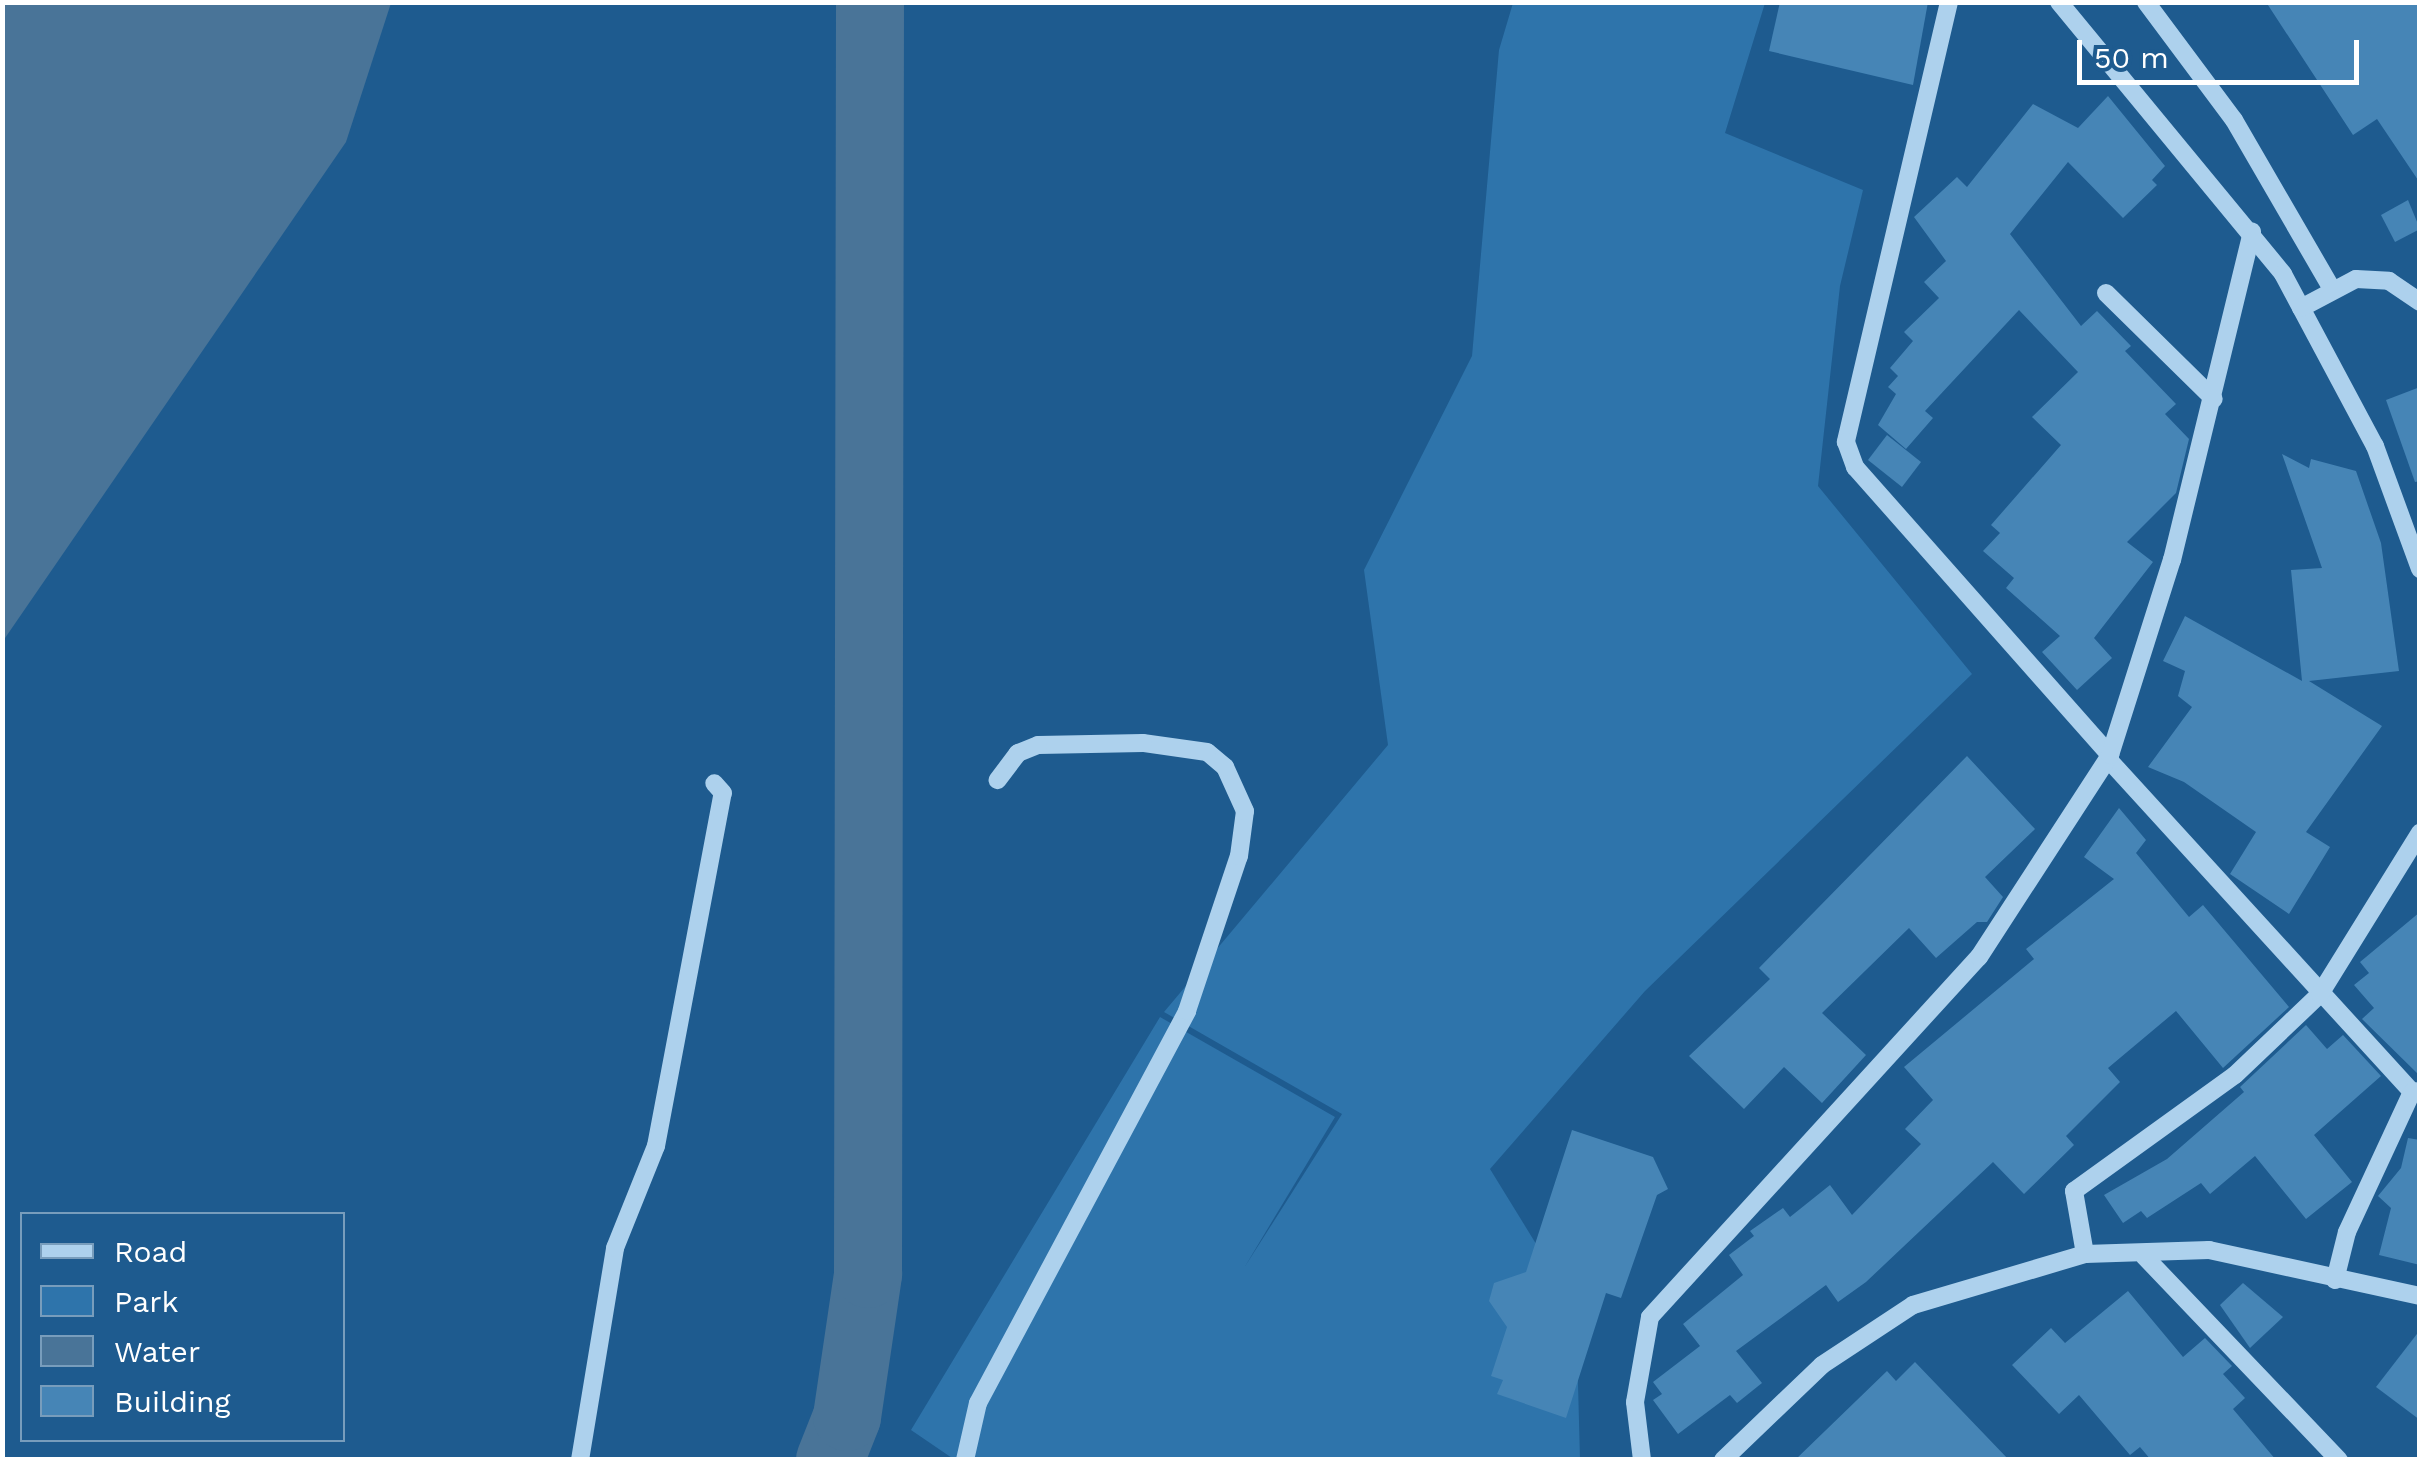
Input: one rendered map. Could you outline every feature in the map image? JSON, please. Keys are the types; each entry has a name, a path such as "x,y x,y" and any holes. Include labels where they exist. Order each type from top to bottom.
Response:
{"street":[{"path":"1949,2 1846,442 1855,467 2109,757 2320,994 2416,1092 2347,1232 2335,1280"},
{"path":"2059,2 2252,232 2301,308 2375,446 2420,569"},
{"path":"2146,2 2234,120 2332,289"},
{"path":"1642,1460 1634,1402 1650,1317 1979,958 2109,757 2140,680 2214,400 2252,232"},
{"path":"2301,308 2356,279 2389,281 2420,302"},
{"path":"2106,293 2214,400"},
{"path":"966,1460 978,1403 1187,1011 1239,856 1245,811 1224,768 1207,752 1143,744 1038,745 1018,753 998,780"},
{"path":"580,1460 615,1248 656,1146 723,793 714,783"},
{"path":"2085,1254 2074,1191 2235,1075 2320,994 2420,833"},
{"path":"1723,1460 1822,1364 1912,1305 2085,1254 2144,1256 2209,1250 2420,1296"},
{"path":"2144,1256 2339,1460"}],"green space":[{"path":"1513,3 1765,3 1725,133 1863,190 1840,286 1818,486 1972,674 1645,991 1490,1169 1576,1309 1580,1459 955,1460 911,1430 1160,1017 1335,1117 1244,1268 1342,1114 1164,1012 1388,745 1364,570 1472,356 1499,50"}],"water":[{"path":"3,2 391,3 346,142 3,641"}],"building":[{"path":"1780,2 1928,2 1913,85 1769,51"},
{"path":"2266,2 2420,2 2420,183 2377,119 2353,135"},
{"path":"2108,96 2165,166 2152,180 2157,185 2123,218 2068,162 2010,234 2081,326 2097,311 2131,346 2125,351 2176,404 2165,414 2189,439 2176,493 2127,542 2153,562 2094,638 2112,658 2077,690 2042,652 2060,636 2006,588 2014,578 1983,551 2000,533 1991,525 2061,445 2032,417 2078,372 2019,310 1925,411 1933,418 1906,449 1878,425 1896,394 1888,387 1898,376 1890,368 1913,341 1904,332 1939,298 1924,282 1946,261 1914,217 1957,177 1967,187 2033,104 2078,128"},
{"path":"2408,200 2420,229 2395,242 2381,215"},
{"path":"2420,387 2420,481 2415,482 2386,400"},
{"path":"1887,435 1921,462 1902,487 1868,460"},
{"path":"2282,454 2309,468 2311,459 2356,471 2381,543 2399,671 2309,681 2382,726 2306,832 2330,847 2289,914 2230,874 2256,832 2184,782 2148,767 2192,707 2178,696 2185,671 2163,661 2185,616 2302,681 2291,570 2322,568"},
{"path":"1967,756 2035,829 1985,877 2003,897 1987,922 1977,922 1936,958 1909,928 1822,1013 1866,1055 1822,1103 1784,1067 1744,1109 1689,1056 1770,979 1759,968"},
{"path":"2119,808 2146,840 2136,853 2189,917 2203,905 2289,1007 2223,1068 2176,1011 2108,1068 2120,1082 2066,1136 2074,1145 2024,1194 1993,1162 1866,1282 1838,1302 1826,1285 1736,1351 1762,1383 1737,1403 1730,1395 1678,1434 1653,1400 1662,1394 1653,1382 1700,1346 1683,1324 1743,1275 1729,1255 1754,1236 1750,1231 1783,1208 1790,1217 1830,1185 1852,1215 1921,1144 1905,1129 1933,1100 1904,1067 2034,959 2026,949 2114,879 2084,857"},
{"path":"2420,912 2420,1076 2362,1019 2374,1008 2354,985 2369,973 2360,962"},
{"path":"2306,1025 2327,1049 2343,1035 2381,1076 2314,1135 2352,1182 2306,1219 2255,1156 2210,1194 2201,1183 2147,1218 2141,1211 2123,1223 2104,1195 2167,1159 2244,1092 2240,1087"},
{"path":"1572,1130 1653,1157 1668,1189 1657,1195 1621,1298 1606,1293 1566,1418 1497,1394 1503,1380 1491,1376 1507,1327 1489,1301 1494,1283 1526,1272"},
{"path":"2408,1138 2420,1140 2420,1265 2379,1255 2391,1208 2378,1196 2401,1168"},
{"path":"2243,1283 2283,1317 2250,1348 2220,1305"},
{"path":"2128,1291 2183,1357 2205,1338 2232,1366 2223,1374 2245,1398 2233,1409 2276,1460 2151,1460 2140,1447 2130,1455 2079,1395 2059,1414 2012,1365 2051,1328 2065,1343"},
{"path":"2420,1330 2420,1420 2376,1387"},
{"path":"1915,1362 2009,1460 1795,1460 1887,1371 1896,1381"}],"waterway":[{"path":"830,1460 847,1417 868,1274 870,2"}]}
